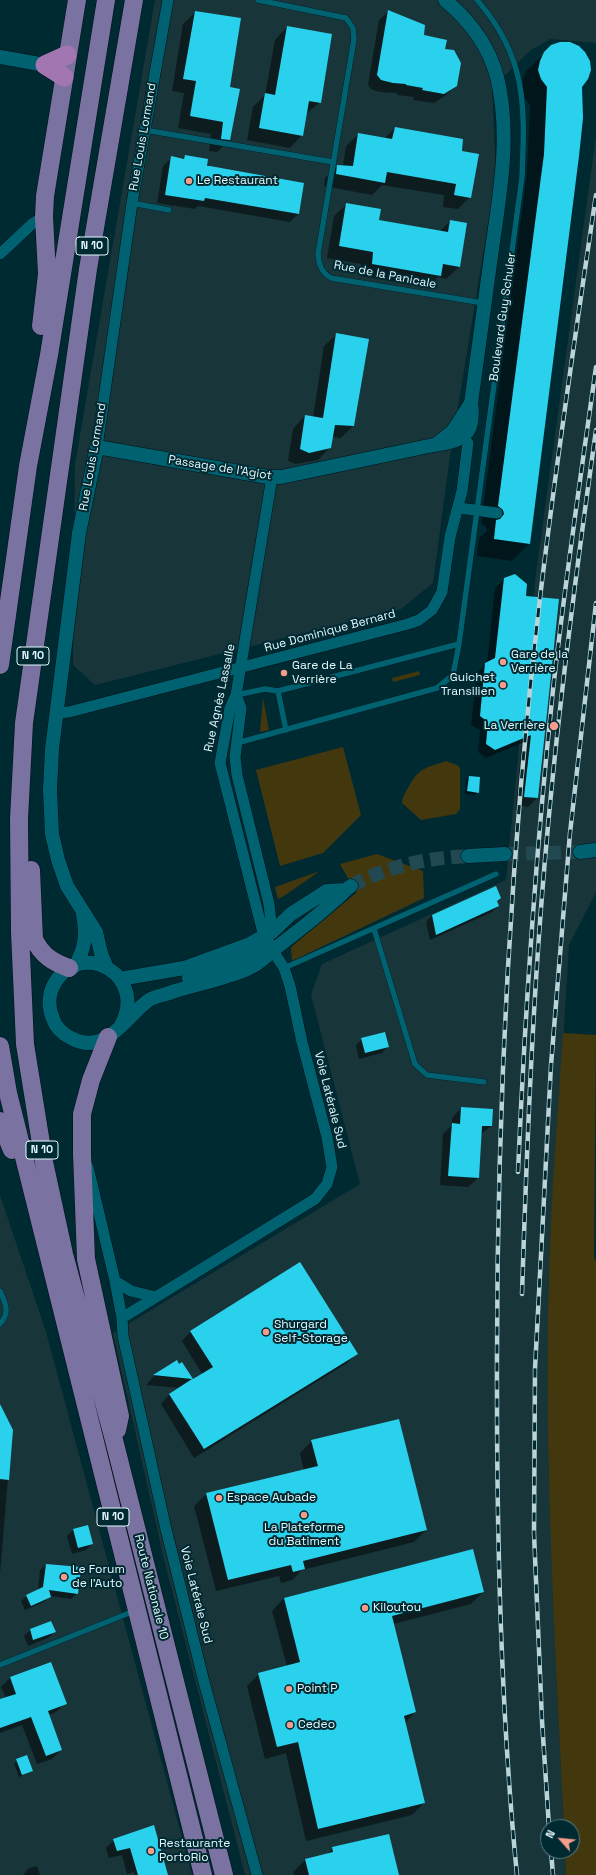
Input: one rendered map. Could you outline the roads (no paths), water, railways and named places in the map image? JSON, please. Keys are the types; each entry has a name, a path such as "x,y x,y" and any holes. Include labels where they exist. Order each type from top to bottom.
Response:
{"highway":[{"path":"45,65 68,55"},
{"path":"45,65 64,77"}],"main road":[{"path":"49,355 40,338 48,274 44,217 45,196 77,0"},
{"name":"N 10","path":"0,665 28,466 49,355 106,0"},
{"name":"N 10","path":"19,819 24,722 63,434 88,269 134,0"},
{"path":"19,819 29,835 34,939 39,950 47,958 72,967"},
{"name":"Route Nationale 10","path":"19,819 20,932 25,1044 44,1162 64,1254 114,1440 224,1875"},
{"path":"114,1032 90,1080 82,1114 86,1259 120,1416 114,1440"},
{"name":"N 10","path":"0,1046 8,1093 203,1875"},
{"path":"0,1121 12,1150 24,1158"}],"street":[{"name":"Rue Louis Lormand","path":"107,968 101,953 96,932 67,886 58,860 52,834 52,749 79,533 96,447 132,203 168,0"},
{"name":"Boulevard Guy Schuler","path":"445,0 467,21 487,51 497,76 502,110 501,186 471,403 472,413 470,423 463,437"},
{"path":"0,57 45,65"},
{"path":"0,254 33,222 44,217"},
{"name":"Boulevard Guy Schuler","path":"437,444 457,426 471,403"},
{"path":"437,444 448,443 463,437"},
{"name":"Rue Dominique Bernard","path":"56,713 69,712 241,668 408,624 425,616 435,605 442,592 450,537 459,508 468,443 463,437"},
{"name":"Passage de l'Agiot","path":"96,447 272,477 281,477 437,444"},
{"name":"Rue Agnès Lassalle","path":"269,940 220,763 230,708 236,695 241,668 272,477"},
{"path":"459,508 497,513"},
{"path":"236,695 242,708 236,744"},
{"name":"Rue Agnès Lassalle","path":"236,744 235,757 237,774 269,904 269,940"},
{"path":"596,850 580,852 596,854"},
{"path":"468,856 505,854"},
{"path":"114,1032 127,1011 128,1003 128,994 120,979 107,968 97,964 86,963 72,967 56,980 52,988 49,1006 54,1022 66,1035 78,1041 91,1042 114,1032 150,1000 192,977 250,956 269,940 291,914 328,891 348,888"},
{"name":"Rue Louis Lormand","path":"72,967 81,956 85,942 86,926 82,911"},
{"path":"150,1000 254,966 269,940"},
{"path":"120,979 184,968 250,944 269,940"},
{"name":"Voie Latérale Sud","path":"122,1318 315,1198 327,1184 332,1167 329,1144 284,968 269,940"},
{"name":"Voie Latérale Sud","path":"82,1154 90,1174 115,1281 122,1318 123,1336 165,1525 204,1682 257,1875"},
{"path":"115,1281 131,1291 156,1297"}],"lane":[{"name":"Rue de la Panicale","path":"258,0 346,18 353,28 354,39 318,254 319,265 323,273 331,278 484,304"},
{"name":"Boulevard Guy Schuler","path":"236,744 438,688 453,675 522,177 524,135 523,107 517,70 505,40 478,0"},
{"path":"145,130 333,162"},
{"path":"132,203 169,210"},
{"path":"236,695 266,689 278,691 458,644"},
{"path":"278,691 286,730"},
{"path":"284,968 496,874"},
{"path":"374,929 415,1064 427,1075 484,1082"},
{"path":"0,1291 7,1310 5,1319 0,1324"},
{"path":"0,1664 136,1610"}],"tunnel":[{"path":"505,854 580,852"},
{"path":"351,886 379,873 408,864 468,856"}],"railway":[{"path":"517,1875 507,1755 501,1634 498,1513 497,1293 506,994 520,796 540,598 559,446 596,195"},
{"path":"518,1172 524,1051 541,810 553,690 573,528 596,367"},
{"path":"522,1294 531,1065 542,894 563,684 575,582 596,430"},
{"path":"548,1819 542,1721 534,1533 535,1369 551,1065 570,833 596,603"},
{"path":"552,1859 553,1875"}],"place":[{"name":"Le Restaurant","path":"189,181"},
{"name":"Gare de la Verrière","path":"503,662"},
{"name":"Gare de La Verrière","path":"284,673"},
{"name":"Guichet Transilien","path":"503,685"},
{"name":"La Verrière","path":"554,726"},
{"name":"Shurgard Self-Storage","path":"266,1332"},
{"name":"Espace Aubade","path":"219,1498"},
{"name":"La Plateforme du Batiment","path":"304,1515"},
{"name":"Le Forum de l'Auto","path":"64,1577"},
{"name":"Kiloutou","path":"365,1608"},
{"name":"Point P","path":"289,1689"},
{"name":"Cedeo","path":"290,1725"},
{"name":"Restaurante PortoRio","path":"151,1851"}]}
